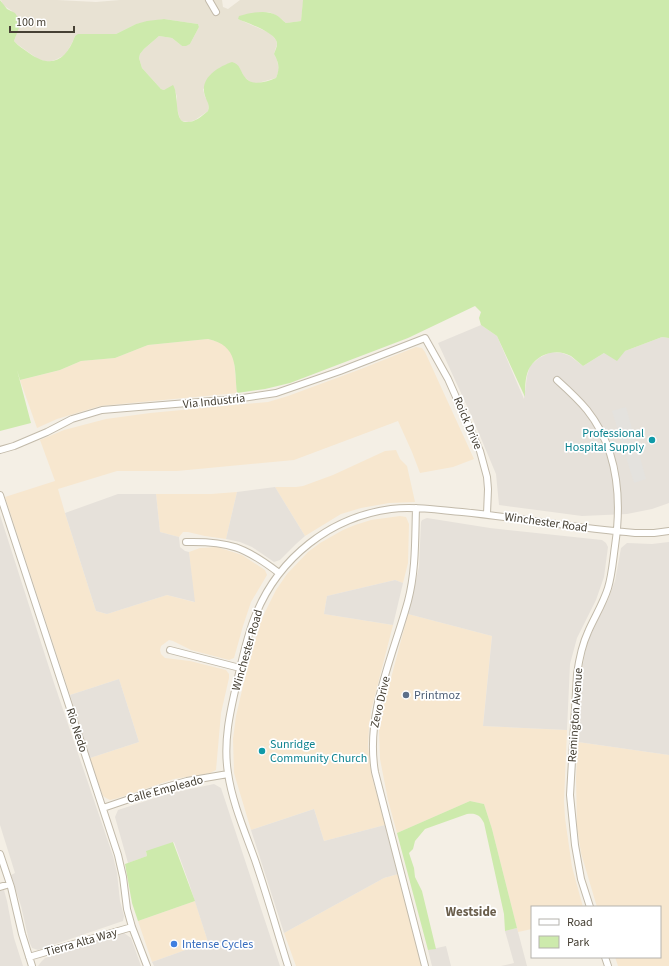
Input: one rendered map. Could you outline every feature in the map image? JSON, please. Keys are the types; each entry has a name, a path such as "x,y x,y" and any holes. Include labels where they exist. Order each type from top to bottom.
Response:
{"street":[{"path":"209,0 216,12"},
{"name":"Via Industria","path":"0,450 14,446 47,432 72,419 102,410 236,399 276,393 340,371 425,338"},
{"name":"Roick Drive","path":"425,338 448,379 480,451 487,477 487,514"},
{"name":"Remington Avenue","path":"557,380 578,399 587,410 602,434 611,456 618,491 617,532 607,589 587,634 580,656 577,674 570,795 581,879 590,906"},
{"name":"Rio Nedo","path":"0,495 118,855 132,927 147,966"},
{"name":"Winchester Road","path":"288,966 236,806 228,774 227,738 229,718 240,668 255,614 268,590 285,565 309,543 324,533 342,523 382,510 416,508 487,514 617,532 648,533 669,531"},
{"name":"Zevo Drive","path":"416,508 413,575 407,602 393,645 374,721 372,744 375,772 425,966"},
{"path":"186,542 213,542 238,548 259,558 279,573"},
{"path":"170,650 240,668"},
{"name":"Calle Empleado","path":"103,808 160,788 187,781 228,774"},
{"path":"0,854 10,884 22,934 32,966"},
{"path":"0,887 10,884"},
{"name":"Tierra Alta Way","path":"29,957 132,927"}],"shaded area":[{"path":"1,0 96,2 120,0 222,0 223,7 228,9 240,0 303,0 303,3 301,21 286,23 279,17 269,12 244,15 238,19 270,33 276,40 277,44 274,54 279,70 276,78 258,83 252,83 244,77 239,67 203,89 205,97 209,102 208,111 195,120 189,122 182,121 180,119 176,105 177,97 174,87 164,90 161,89 142,68 139,58 144,49 159,36 172,38 182,46 190,44 199,27 198,24 164,19 136,24 116,34 86,34 75,36 65,55 48,62 38,59 14,41 16,36 12,11 3,5"},
{"path":"481,325 497,336 524,399 530,366 539,358 551,352 562,353 570,356 583,366 604,353 625,351 662,337 669,338 669,503 652,509 627,514 582,516 499,505 496,474 438,343"},
{"path":"208,339 222,343 231,352 234,361 237,393 100,406 57,419 37,428 20,380 60,370 81,361 115,358 148,345"},
{"path":"416,347 422,348 425,352 474,459 453,467 420,473 398,421 294,460 177,471 117,471 58,489 96,611 107,614 167,595 194,602 189,552 200,548 217,547 242,555 265,570 267,575 251,602 234,658 229,660 191,650 169,640 161,646 161,654 165,658 190,661 226,670 229,674 221,713 216,770 210,773 174,779 115,799 110,800 103,796 90,758 139,742 119,679 70,695 5,497 55,481 40,440 64,430 106,419 150,413 268,402 361,369"},
{"path":"626,407 646,479 634,483 612,411"},
{"path":"396,450 400,459 407,466 415,502 389,503 361,508 341,514 305,536 275,487 303,486 333,475 385,451"},
{"path":"275,487 305,536 280,560 274,562 252,547 240,542 226,539 237,492"},
{"path":"237,492 226,539 188,532 183,532 179,537 160,532 156,494 211,494"},
{"path":"118,494 156,494 160,532 179,537 180,547 189,552 195,602 167,595 107,614 96,611 65,513"},
{"path":"0,515 54,683 113,856 117,873 120,901 124,916 123,921 38,950 32,948 29,941 21,906 11,875 15,873 0,825"},
{"path":"400,516 406,517 409,524 408,563 403,583 395,580 327,596 324,614 393,625 371,711 368,746 372,777 385,825 324,841 314,809 251,830 234,773 233,739 236,716 243,686 259,627 265,612 276,590 287,574 308,552 320,543 355,525 371,520"},
{"path":"427,518 490,528 602,540 606,543 608,547 604,577 596,600 577,638 570,664 567,730 483,726 492,636 408,614 419,567 421,522"},
{"path":"669,542 669,755 578,742 581,675 585,653 589,638 608,600 615,581 621,548 627,543 652,544"},
{"path":"395,580 403,583 393,625 324,614 327,596"},
{"path":"408,614 492,636 483,726 567,730 564,801 565,818 572,867 583,906 531,906 531,929 518,932 492,829 484,804 470,801 397,833 388,800 380,759 379,730 381,716"},
{"path":"119,679 139,742 90,758 70,695"},
{"path":"578,742 669,755 669,966 618,966 615,958 661,958 661,906 597,906 581,853 577,826 576,778"},
{"path":"214,784 221,788 280,966 154,966 152,962 208,942 174,842 146,852 147,856 128,863 115,817 118,810 167,794"},
{"path":"314,809 324,841 385,825 398,874 384,878 284,933 251,830"},
{"path":"398,874 421,966 296,966 284,933 384,878"},
{"path":"4,890 14,938 23,966 0,966 0,891"},
{"path":"195,901 208,942 152,962 138,921"},
{"path":"517,928 527,966 501,966 514,963 505,931"},
{"path":"124,933 131,938 141,966 38,966 45,958"},
{"path":"446,946 451,966 432,966 428,950"}],"green space":[{"path":"0,0 7,9 15,13 20,21 14,41 29,53 44,61 57,60 62,57 71,45 75,36 78,34 116,34 136,24 164,19 198,24 199,27 190,44 182,46 172,38 159,36 144,49 139,58 142,68 161,89 164,90 173,85 176,94 179,117 185,122 191,122 208,111 209,109 204,90 205,84 211,74 221,67 232,62 235,63 247,79 255,83 276,78 278,63 274,54 277,45 276,40 267,32 238,19 239,16 258,12 268,12 277,16 286,23 301,21 303,0 669,0 669,338 662,337 625,351 617,361 604,353 583,366 571,356 560,352 543,355 534,362 528,370 525,397 497,336 481,325 479,318 481,312 475,306 408,338 290,383 265,389 237,393 233,359 230,352 218,342 208,339 148,345 115,358 81,361 60,370 20,380 17,370 31,423 0,431"},
{"path":"470,801 484,804 492,829 517,928 505,931 504,914 484,823 477,815 467,814 425,829 415,841 413,849 409,853 414,868 415,877 422,891 436,949 428,950 397,833"},
{"path":"173,842 195,901 138,921 132,903 125,864 147,856 146,851"}],"place":[{"name":"Professional Hospital Supply","path":"652,440"},
{"name":"Printmoz","path":"406,695"},
{"name":"Sunridge Community Church","path":"262,751"},
{"name":"Intense Cycles","path":"174,944"}],"district":[{"name":"Westside","path":"471,911"}]}
